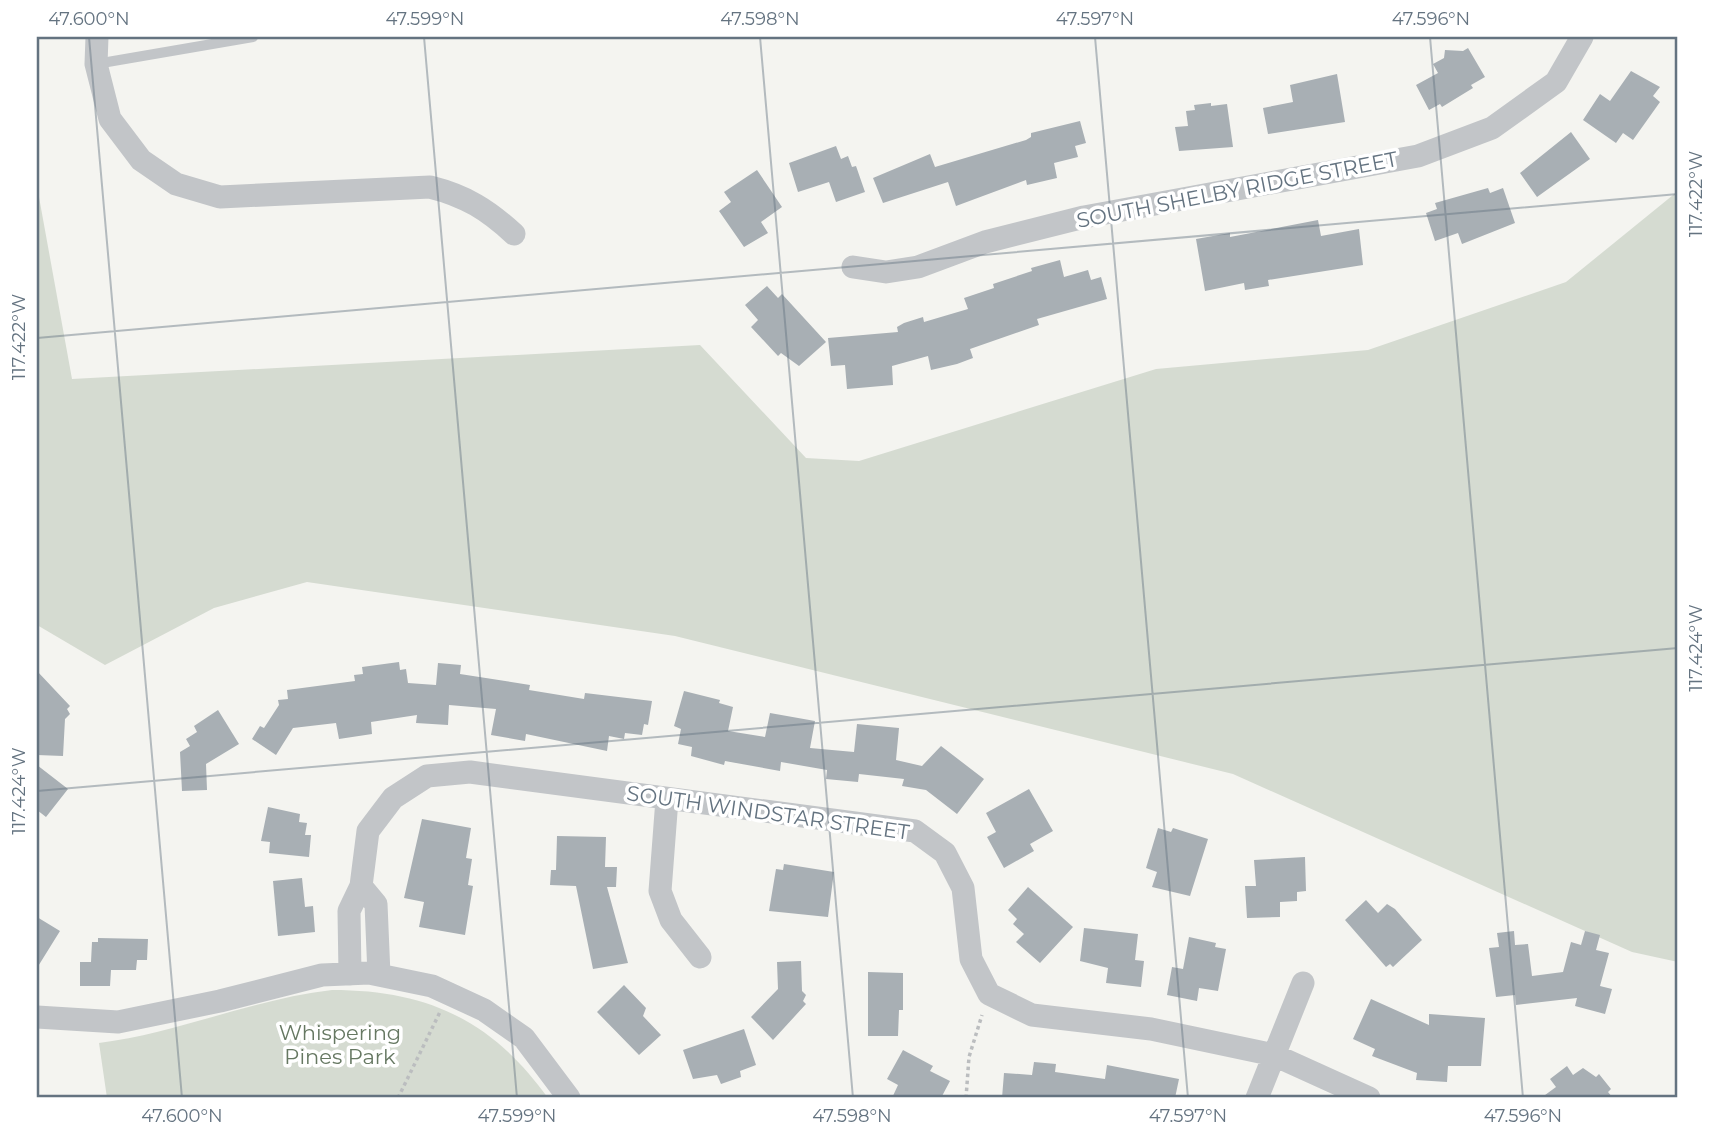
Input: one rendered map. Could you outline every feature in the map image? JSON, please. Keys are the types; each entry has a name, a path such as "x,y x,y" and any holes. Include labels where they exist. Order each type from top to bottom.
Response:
{"street":[{"path":"97,37 96,64 110,119 141,160 176,184 220,197 430,187 461,195 479,205 514,234"},
{"name":"SOUTH SHELBY RIDGE STREET","path":"853,267 886,272 918,267 985,242 1084,217 1418,156 1492,128 1556,82 1582,37"},
{"name":"SOUTH WINDSTAR STREET","path":"350,974 349,911 361,886 368,831 393,798 427,776 470,772 915,831 944,853 963,888 971,959 989,993"},
{"path":"667,799 660,891 671,920 700,957"},
{"path":"361,886 376,904 379,975"},
{"path":"37,1017 118,1022 220,1001 322,975 379,975 432,986 484,1010 524,1038 569,1098"},
{"path":"1257,1098 1303,983"},
{"path":"989,993 1032,1015 1151,1029 1274,1055 1369,1098"}],"lane":[{"path":"96,64 253,37"}],"path":[{"path":"966,1098 969,1057 989,993"},
{"path":"398,1098 449,994"}],"green space":[{"path":"37,186 72,379 700,345 806,458 859,461 1156,369 1368,350 1566,282 1678,191 1678,962 1632,952 1233,774 675,636 307,582 214,608 105,665 37,625"},
{"name":"Whispering Pines Park","path":"332,990 398,996 455,1015 504,1048 548,1098 107,1098 99,1043 158,1032 303,994"}],"building":[{"path":"1468,48 1485,77 1471,85 1473,88 1442,107 1440,104 1429,110 1416,85 1438,73 1433,64 1444,58 1445,50 1463,51"},
{"path":"1631,71 1660,87 1653,96 1660,102 1633,140 1623,133 1616,143 1583,120 1600,94 1610,101"},
{"path":"1337,74 1345,122 1268,134 1263,108 1293,102 1290,85"},
{"path":"1211,103 1211,106 1227,104 1233,147 1179,151 1175,127 1188,126 1186,111 1195,110 1194,105"},
{"path":"1080,121 1086,143 1075,146 1078,157 1054,163 1057,178 1027,185 1026,180 956,206 948,182 883,203 873,178 930,154 935,167 1026,140 1031,137 1031,133"},
{"path":"1571,132 1590,159 1537,197 1520,173"},
{"path":"836,146 841,159 848,156 852,167 856,166 865,192 836,202 829,182 798,192 789,163"},
{"path":"757,170 782,207 761,222 768,233 744,247 719,211 731,202 724,192"},
{"path":"1488,188 1490,193 1503,188 1515,223 1462,244 1458,233 1435,241 1426,213 1437,209 1435,203"},
{"path":"1318,220 1321,236 1359,229 1363,265 1268,280 1269,286 1245,290 1244,283 1205,291 1196,239 1230,233 1230,237"},
{"path":"1060,260 1064,277 1088,270 1091,280 1101,277 1107,299 1037,319 1039,325 970,349 973,358 957,364 931,370 928,356 892,366 893,385 847,389 845,365 831,366 828,338 898,332 897,327 904,323 923,317 924,322 968,309 964,298 994,288 993,284 1032,271 1031,268"},
{"path":"767,286 778,298 782,294 826,342 799,366 781,353 778,356 751,327 758,320 745,305"},
{"path":"399,662 400,670 406,669 408,683 436,685 438,663 461,665 460,674 530,685 529,690 584,699 585,693 652,701 648,725 644,724 642,735 625,733 624,739 609,736 607,751 526,734 525,741 491,735 496,709 449,705 448,725 416,723 417,715 371,722 372,734 339,739 336,723 293,728 276,755 252,739 260,726 264,728 279,705 278,700 288,699 287,690 355,681 354,675 363,674 362,667"},
{"path":"37,671 70,706 67,709 70,714 65,719 63,756 37,755"},
{"path":"684,691 720,700 719,703 733,707 728,731 765,737 770,713 815,721 810,748 854,752 857,724 899,728 896,760 922,766 941,746 984,779 957,814 926,790 902,786 904,779 859,774 858,782 826,779 827,770 781,762 780,771 725,761 724,765 691,756 692,747 678,744 681,729 674,726"},
{"path":"218,710 239,744 206,764 207,790 182,791 180,752 190,746 186,739 197,732 194,726"},
{"path":"37,765 68,789 46,817 37,810"},
{"path":"1029,789 1053,831 1030,844 1034,851 1004,868 987,837 996,832 986,813"},
{"path":"268,807 300,814 299,822 307,823 305,835 311,835 309,857 269,853 270,842 261,841"},
{"path":"422,819 471,828 466,858 472,859 468,885 473,886 465,935 419,927 424,902 404,898"},
{"path":"1158,828 1171,832 1173,828 1208,839 1190,896 1152,887 1157,872 1146,868"},
{"path":"557,836 606,837 605,867 617,867 616,887 607,887 628,963 593,969 576,886 550,885 551,870 556,870"},
{"path":"1305,857 1306,891 1297,892 1297,901 1280,902 1280,917 1247,918 1245,886 1256,886 1254,860"},
{"path":"784,864 834,872 828,917 769,911 776,869 783,870"},
{"path":"302,878 305,907 313,906 315,932 278,936 273,881"},
{"path":"1028,887 1073,927 1040,963 1016,942 1024,934 1013,924 1017,919 1008,910"},
{"path":"1366,900 1378,913 1387,904 1395,909 1422,940 1393,967 1390,964 1386,967 1345,920"},
{"path":"37,917 60,931 37,968"},
{"path":"1084,928 1138,934 1135,960 1144,961 1141,987 1106,983 1108,968 1080,961"},
{"path":"1514,931 1515,945 1528,944 1532,976 1563,972 1571,942 1581,945 1585,931 1600,935 1596,950 1609,953 1600,986 1612,989 1605,1014 1575,1006 1577,998 1516,1005 1515,995 1496,997 1489,948 1499,947 1497,933"},
{"path":"1189,937 1216,943 1215,947 1226,949 1218,991 1199,988 1197,1001 1167,995 1172,967 1183,969"},
{"path":"98,938 148,939 147,960 137,960 136,970 111,970 110,986 80,986 80,962 91,962 92,942 98,942"},
{"path":"801,961 802,991 806,995 803,1001 806,1004 773,1040 751,1017 778,989 777,962"},
{"path":"868,972 903,973 903,1010 899,1010 898,1036 868,1036"},
{"path":"624,985 646,1008 643,1016 661,1035 639,1055 597,1012"},
{"path":"1371,999 1429,1025 1429,1014 1485,1018 1481,1066 1448,1066 1447,1082 1416,1080 1417,1073 1372,1056 1375,1049 1353,1039"},
{"path":"744,1029 756,1065 740,1071 741,1077 721,1084 717,1075 693,1079 683,1050"},
{"path":"903,1050 933,1066 930,1071 950,1081 941,1098 892,1098 898,1085 887,1079"},
{"path":"1034,1062 1056,1064 1055,1072 1105,1079 1107,1065 1179,1079 1175,1098 1002,1098 1004,1073 1032,1075"},
{"path":"1567,1066 1573,1075 1583,1068 1596,1077 1599,1074 1611,1089 1608,1092 1613,1098 1541,1098 1556,1087 1550,1079"}]}
